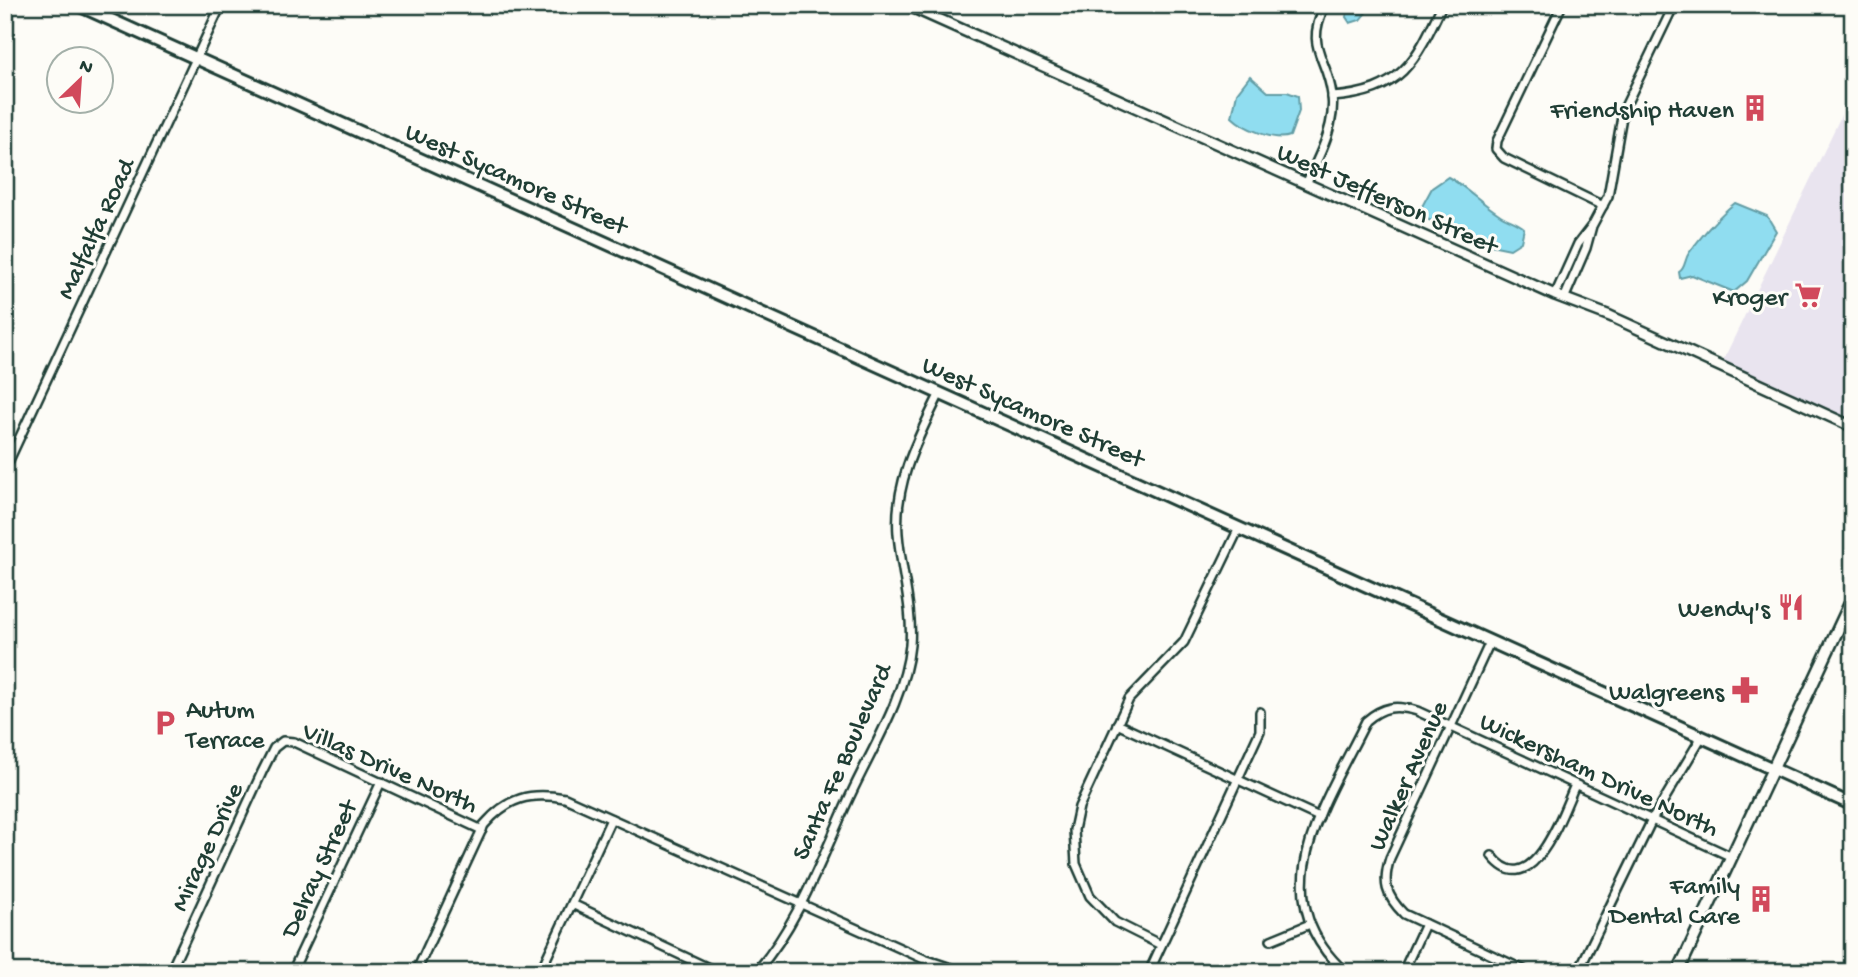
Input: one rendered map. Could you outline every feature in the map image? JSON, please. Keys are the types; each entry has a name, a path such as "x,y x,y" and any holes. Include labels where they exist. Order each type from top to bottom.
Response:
{"main road":[{"name":"West Sycamore Street","path":"78,5 1853,806"},
{"path":"1678,972 1853,597"}],"street":[{"name":"Malfalfa Road","path":"5,469 221,5"},
{"name":"West Jefferson Street","path":"906,5 1559,297 1610,316 1853,427"},
{"path":"1307,184 1328,135 1332,97 1316,42 1316,24 1325,5"},
{"path":"1332,97 1373,91 1393,80 1413,60 1442,5"},
{"path":"1562,5 1497,141 1496,149 1504,158 1604,206"},
{"path":"1559,297 1586,248 1592,226 1604,206 1613,179 1623,111 1674,5"},
{"name":"Santa Fe Boulevard","path":"756,972 780,941 800,902 901,685 910,635 898,534 901,487 915,443 940,393"},
{"path":"1161,945 1115,922 1102,911 1085,887 1073,853 1079,807 1135,691 1184,642 1239,528"},
{"name":"Walker Avenue","path":"1490,642 1384,875 1385,889 1392,902 1404,914 1528,972"},
{"name":"Wickersham Drive North","path":"1310,924 1302,877 1307,846 1366,721 1375,713 1399,706 1451,727 1732,857"},
{"path":"1149,972 1260,731 1260,712"},
{"path":"1117,724 1319,817"},
{"path":"1578,972 1652,820 1701,738"},
{"name":"Villas Drive North","path":"283,741 294,742 482,830"},
{"name":"Mirage Drive","path":"170,972 262,772 274,748 283,741"},
{"name":"Delray Street","path":"292,972 381,782"},
{"path":"1492,856 1504,868 1515,870 1530,866 1541,857 1575,785"},
{"path":"416,972 482,830 496,811 512,800 540,794 565,799 924,958 963,972"},
{"path":"540,972 611,819"},
{"path":"572,904 717,972"},
{"path":"1271,940 1310,924 1325,951 1345,972"},
{"path":"1403,972 1425,924"}],"shaded area":[{"path":"1853,91 1853,428 1720,367"}],"water":[{"path":"1349,5 1372,5 1360,20 1350,23 1346,17"},
{"path":"1250,76 1268,92 1287,92 1298,96 1299,111 1290,136 1276,137 1260,133 1232,117 1237,93"},
{"path":"1448,177 1492,210 1524,228 1521,242 1510,249 1486,244 1422,217 1420,210 1432,188"},
{"path":"1735,203 1767,216 1776,231 1747,281 1734,292 1692,275 1680,278 1679,272 1689,253 1710,226"}],"place":[{"name":"Friendship Haven","path":"1755,108"},
{"name":"Kroger","path":"1808,295"},
{"name":"Wendy's","path":"1791,607"},
{"name":"Walgreens","path":"1745,690"},
{"name":"Autum Terrace","path":"165,723"},
{"name":"Family Dental Care","path":"1761,899"}]}
